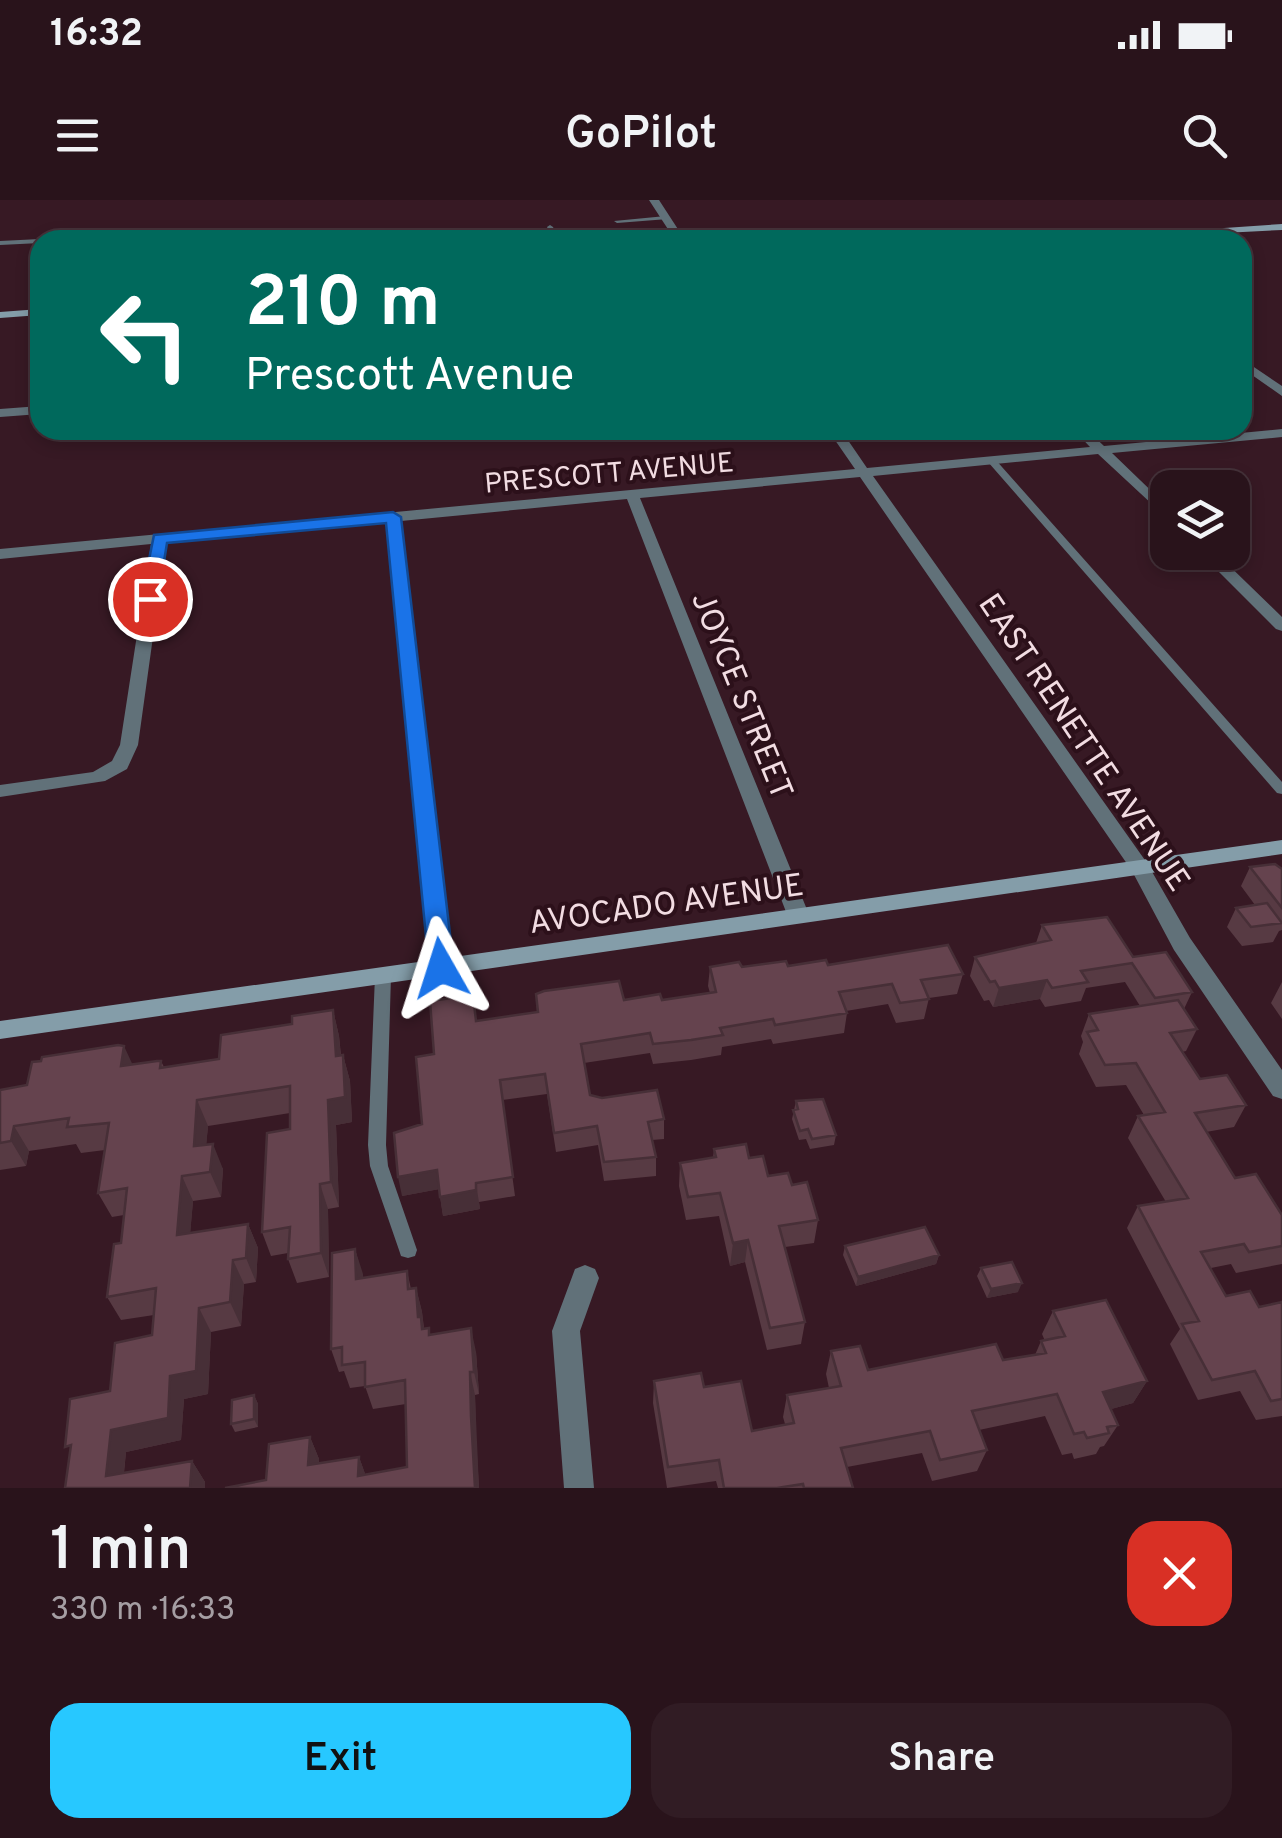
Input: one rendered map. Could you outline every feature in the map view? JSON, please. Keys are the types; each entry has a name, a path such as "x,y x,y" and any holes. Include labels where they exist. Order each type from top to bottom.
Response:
{"main road":[{"path":"1238,230 1282,227"},
{"path":"0,314 30,312"},
{"name":"AVOCADO AVENUE","path":"0,1030 1282,847"}],"street":[{"path":"654,200 668,200"},
{"path":"654,200 674,230"},
{"path":"1252,370 1282,392"},
{"path":"0,413 30,411"},
{"name":"PRESCOTT AVENUE","path":"1252,436 1282,433"},
{"name":"EAST RENETTE AVENUE","path":"841,440 1140,868 1182,944 1282,1088"},
{"path":"1090,440 1150,498"},
{"name":"PRESCOTT AVENUE","path":"0,554 1207,440"},
{"name":"JOYCE STREET","path":"632,495 799,917"},
{"path":"393,517 441,968"},
{"path":"0,791 98,778 120,765 129,746 160,539"},
{"path":"1224,570 1282,626"},
{"path":"579,1488 566,1331 585,1278"}],"lane":[{"path":"617,221 666,218"},
{"path":"550,226 552,230"},
{"path":"0,243 30,241"},
{"path":"991,460 1282,790"},
{"path":"383,976 379,1166 408,1250"}],"building":[{"path":"1275,864 1282,869 1282,908 1250,867"},
{"path":"1267,903 1282,923 1251,927 1236,908"},
{"path":"1107,917 1133,957 1166,952 1192,992 1155,998 1132,963 1081,971 1088,982 1052,988 1047,980 999,988 995,981 990,982 975,957 1051,940 1042,925"},
{"path":"948,945 963,974 921,980 929,999 900,1003 892,984 839,992 847,1013 775,1025 773,1019 720,1028 723,1035 691,1040 653,1044 650,1033 581,1044 590,1095 602,1098 657,1090 664,1119 648,1122 656,1157 604,1162 597,1126 554,1133 545,1074 500,1080 513,1177 476,1183 476,1190 440,1197 437,1170 398,1177 394,1133 422,1124 416,1057 434,1054 430,1001 473,995 476,1021 538,1012 536,994 544,991 619,981 624,1000 660,994 662,1000 716,992 710,967 786,961 788,966 826,960 828,965"},
{"path":"1178,1000 1197,1029 1170,1033 1200,1079 1227,1075 1246,1105 1195,1113 1235,1178 1256,1174 1282,1215 1282,1246 1249,1252 1244,1244 1201,1252 1226,1296 1250,1291 1259,1307 1282,1302 1282,1399 1271,1401 1255,1371 1212,1380 1182,1324 1199,1321 1138,1206 1188,1198 1138,1116 1165,1112 1136,1063 1105,1065 1087,1032 1098,1030 1089,1014"},
{"path":"333,1010 336,1056 343,1055 345,1097 328,1100 331,1182 320,1184 321,1253 288,1259 290,1227 262,1232 267,1133 290,1129 290,1086 197,1100 194,1146 213,1144 210,1172 182,1176 177,1235 248,1224 246,1258 233,1260 230,1302 199,1308 196,1371 170,1376 168,1418 111,1430 106,1476 192,1461 190,1488 65,1488 71,1445 65,1447 70,1399 110,1391 115,1343 152,1335 156,1288 107,1297 114,1244 121,1243 127,1188 98,1193 109,1123 67,1127 69,1118 14,1126 11,1141 0,1143 0,1090 27,1085 32,1062 41,1061 42,1057 118,1045 124,1046 121,1066 161,1061 160,1068 219,1059 221,1035 292,1024 292,1016"},
{"path":"823,1099 836,1135 812,1139 808,1129 800,1131 793,1110 798,1109 796,1101"},
{"path":"746,1144 749,1158 763,1156 768,1176 788,1173 792,1185 807,1182 818,1220 779,1226 805,1322 770,1328 748,1240 733,1243 720,1193 688,1197 680,1163 716,1157 714,1149"},
{"path":"925,1227 939,1255 858,1277 845,1246"},
{"path":"355,1249 356,1279 407,1271 408,1289 416,1288 418,1317 422,1329 429,1328 429,1335 471,1328 475,1488 225,1488 266,1480 269,1444 310,1437 308,1465 359,1457 358,1476 407,1467 405,1380 365,1387 365,1362 342,1365 342,1347 331,1349 332,1253"},
{"path":"1012,1262 1022,1283 991,1289 981,1268"},
{"path":"1106,1300 1147,1381 1103,1392 1118,1425 1107,1427 1109,1433 1087,1438 1084,1432 1074,1434 1057,1394 972,1411 987,1450 940,1460 930,1431 841,1448 853,1488 804,1488 803,1484 724,1488 719,1460 668,1467 654,1381 701,1373 704,1387 741,1381 752,1431 794,1423 787,1395 841,1386 831,1351 860,1346 868,1370 996,1344 1003,1360 1046,1353 1041,1341 1065,1336 1053,1311"},
{"path":"254,1395 254,1419 231,1424 232,1400"}],"route":[{"path":"150,599 160,539 393,517 441,968"}]}
